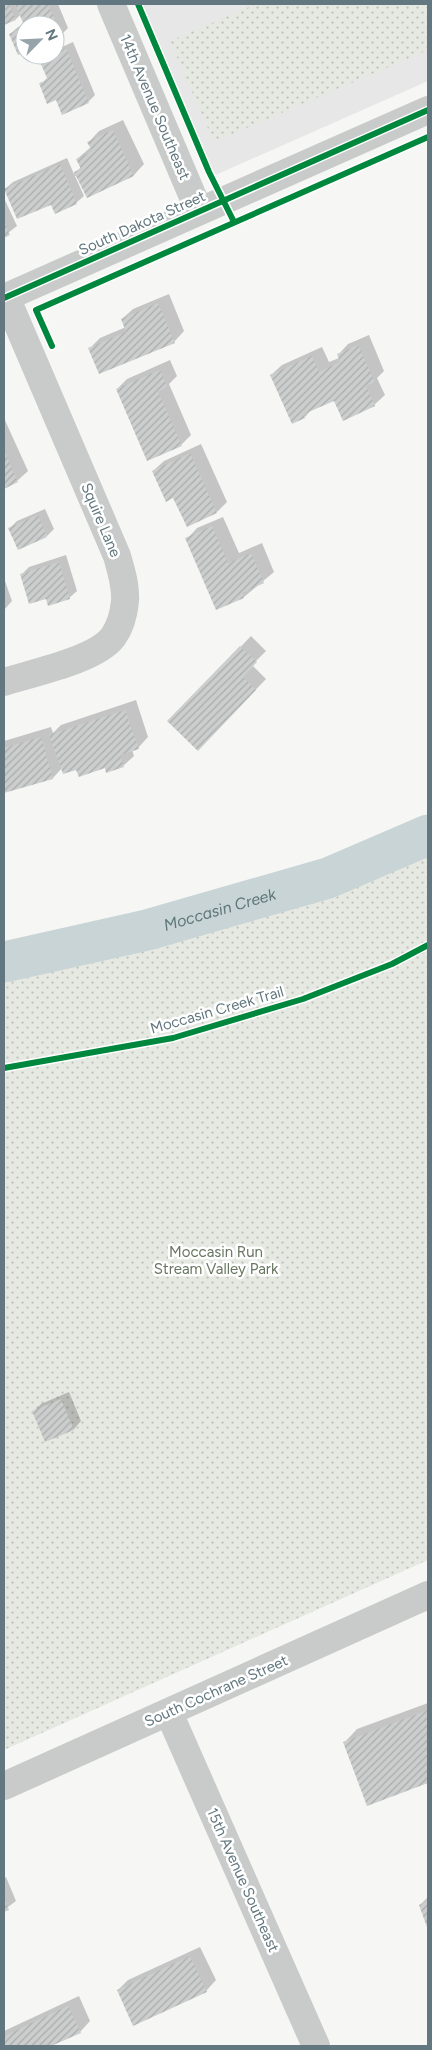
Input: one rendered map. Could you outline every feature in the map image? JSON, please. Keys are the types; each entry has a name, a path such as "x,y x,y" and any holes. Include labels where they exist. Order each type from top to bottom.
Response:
{"street":[{"name":"14th Avenue Southeast","path":"111,4 200,211"},
{"name":"South Dakota Street","path":"5,297 428,110"},
{"name":"Squire Lane","path":"4,682 82,657 99,649 112,638 122,619 125,600 124,579 117,556 5,297"},
{"name":"South Cochrane Street","path":"4,1786 428,1595"},
{"name":"15th Avenue Southeast","path":"169,1713 316,2046"}],"shaded area":[{"path":"138,4 428,4 428,81 211,177"}],"green space":[{"path":"256,4 428,4 428,50 214,142 170,41"},
{"name":"Moccasin Run Stream Valley Park","path":"428,835 428,1560 4,1750 4,962 147,930 328,878"}],"building":[{"path":"4,4 9,4 15,20 4,25"},
{"path":"15,4 48,4 53,15 20,15"},
{"path":"15,31 15,48 9,34"},
{"path":"65,48 89,103 62,115 56,100 47,104 39,83 48,80 41,65 65,65"},
{"path":"113,130 134,176 87,198 74,172 81,169 76,159 92,151 87,142"},
{"path":"60,164 77,204 55,214 51,205 17,219 4,189"},
{"path":"4,221 10,235 4,238"},
{"path":"158,303 175,343 99,374 88,348 126,332 121,319"},
{"path":"358,345 375,382 366,386 375,406 343,421 334,401 304,414 305,418 292,424 270,375 312,356 319,372 340,362 337,354"},
{"path":"160,370 167,387 158,392 182,446 147,461 116,389"},
{"path":"4,450 18,482 4,489"},
{"path":"190,453 217,513 187,527 173,498 166,502 152,471"},
{"path":"38,515 47,537 18,550 8,528"},
{"path":"212,526 228,563 251,553 264,583 242,593 244,598 216,610 185,538"},
{"path":"59,562 70,599 48,606 46,599 29,604 20,574"},
{"path":"240,646 257,662 243,677 256,690 198,751 167,721"},
{"path":"125,710 139,749 120,755 124,767 106,773 105,768 79,777 76,770 63,774 49,735"},
{"path":"41,737 53,779 4,793 4,748"},
{"path":"61,1399 74,1430 45,1442 32,1411"},
{"path":"428,1710 428,1783 367,1806 343,1742"},
{"path":"4,1897 9,1910 4,1912"},
{"path":"428,1901 428,1930 419,1905"},
{"path":"190,1956 207,1992 133,2026 117,1990"},
{"path":"68,2006 81,2033 51,2046 4,2046 4,2036"}],"waterway":[{"name":"Moccasin Creek","path":"4,962 147,930 328,878 428,835"}],"cycle path":[{"path":"138,4 209,172 234,222"},
{"path":"4,298 428,110"},
{"path":"52,346 36,310 428,137"},
{"name":"Moccasin Creek Trail","path":"4,1068 173,1038 303,999 392,964 428,945"}]}
